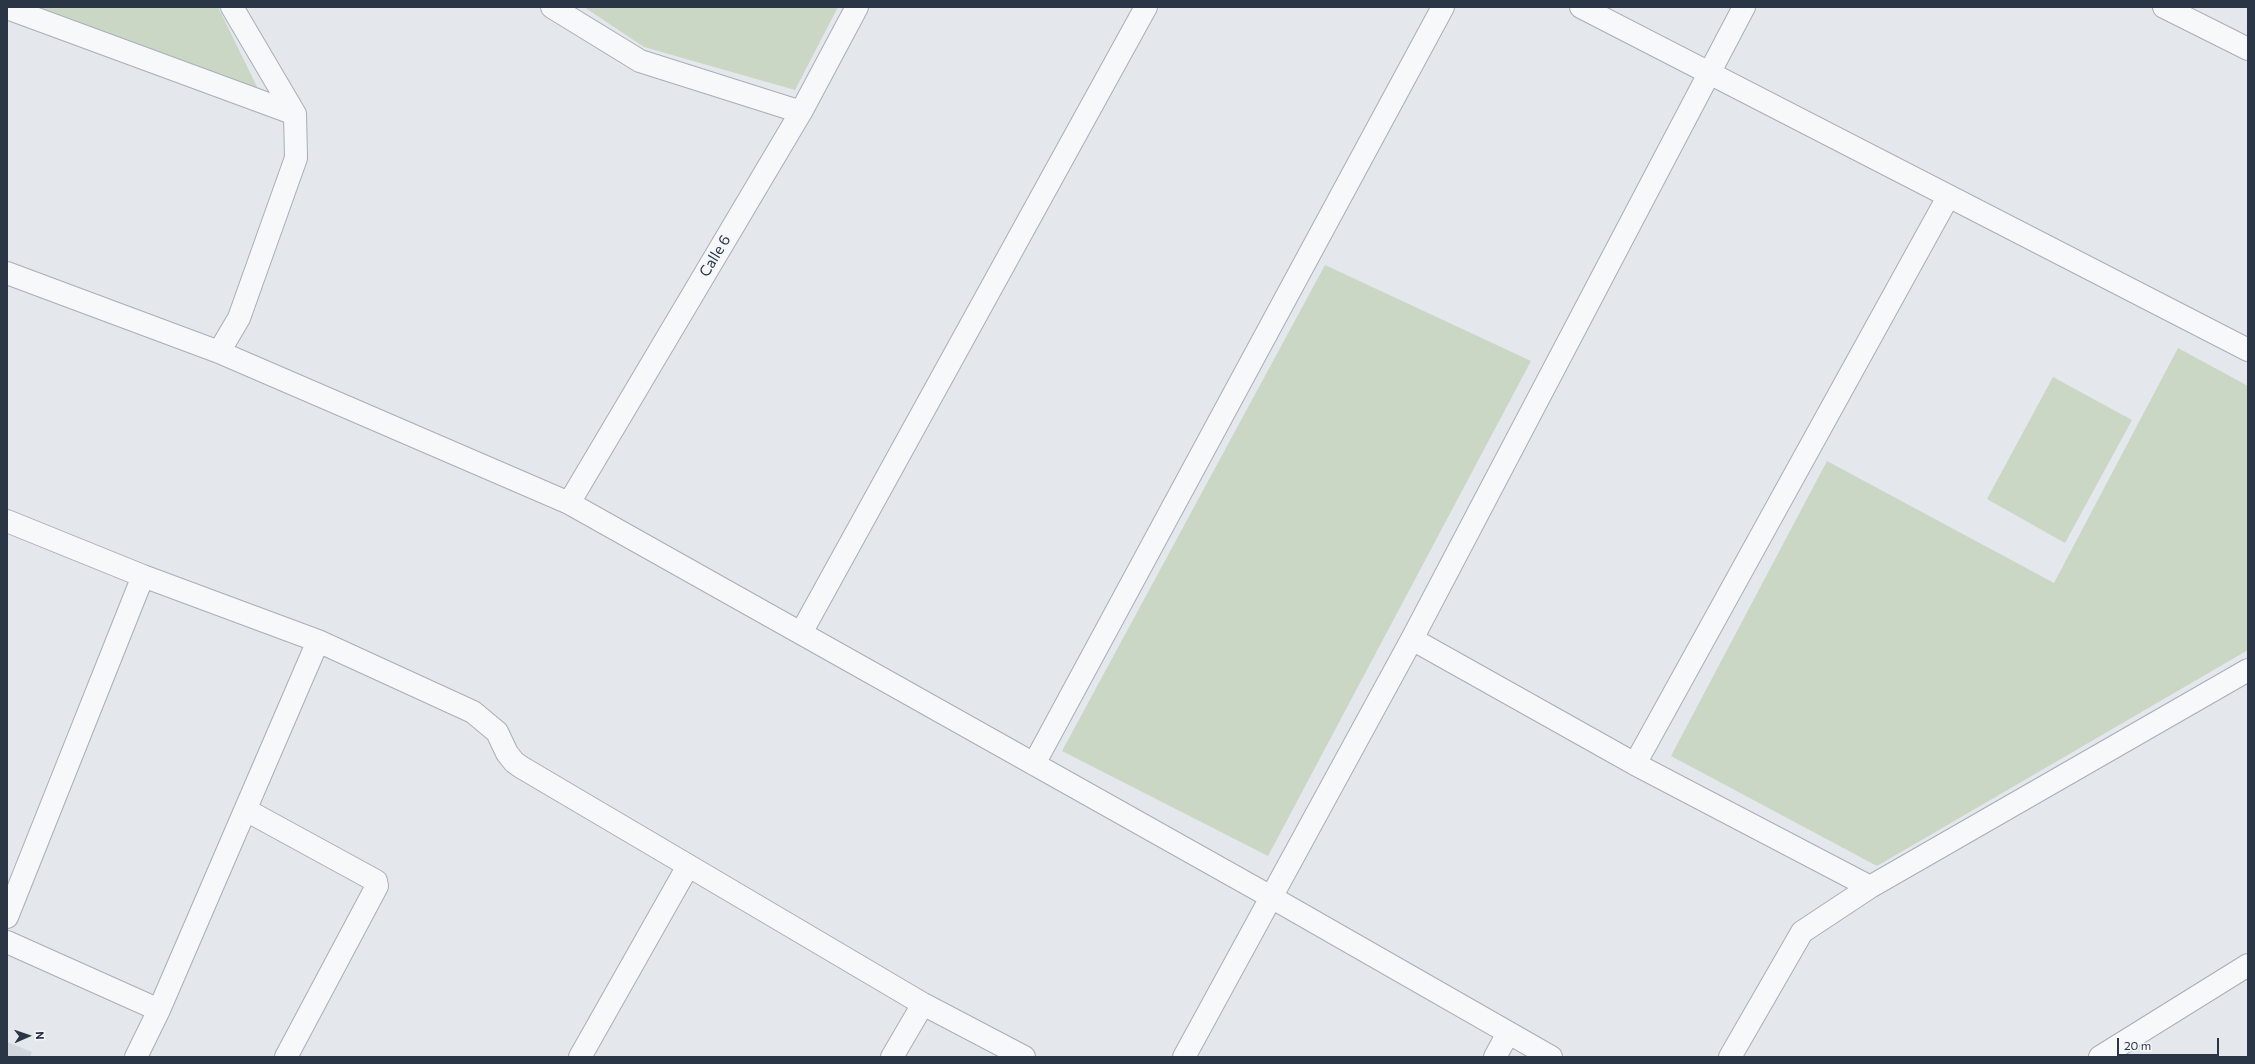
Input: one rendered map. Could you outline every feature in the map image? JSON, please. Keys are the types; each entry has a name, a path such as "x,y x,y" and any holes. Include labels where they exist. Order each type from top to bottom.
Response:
{"street":[{"path":"219,352 239,318 296,158 295,114 232,7"},
{"path":"552,7 640,61 801,112"},
{"name":"Calle 6","path":"569,503 801,112 857,7"},
{"path":"801,633 1146,7"},
{"path":"1034,764 1443,7"},
{"path":"1580,7 1710,72 1948,197 2248,350"},
{"path":"1184,1057 1412,639 1744,7"},
{"path":"2164,7 2248,49"},
{"path":"7,8 295,114"},
{"path":"1635,764 1948,197"},
{"path":"7,273 219,352 569,503 1271,897 1551,1057"},
{"path":"7,521 143,576 318,641 473,712 497,732 514,762 924,1004 1024,1057"},
{"path":"7,917 143,576"},
{"path":"1412,639 1635,764 1870,887"},
{"path":"136,1057 159,1010 318,641"},
{"path":"1730,1057 1802,932 1870,887 2248,670"},
{"path":"246,810 376,881 377,886 286,1057"},
{"path":"580,1057 688,866"},
{"path":"7,942 159,1010"},
{"path":"2100,1057 2248,965"},
{"path":"892,1057 924,1004"},
{"path":"1495,1057 1508,1032"}],"shaded area":[{"path":"7,1042 32,1052 30,1057 7,1057"}],"green space":[{"path":"34,7 218,7 261,95"},
{"path":"584,7 838,7 795,90 644,47"},
{"path":"1325,265 1531,361 1268,856 1062,751"},
{"path":"2178,348 2248,386 2248,650 1877,866 1671,756 1827,461 2054,583"},
{"path":"2053,377 2132,420 2065,543 1987,499"}]}
